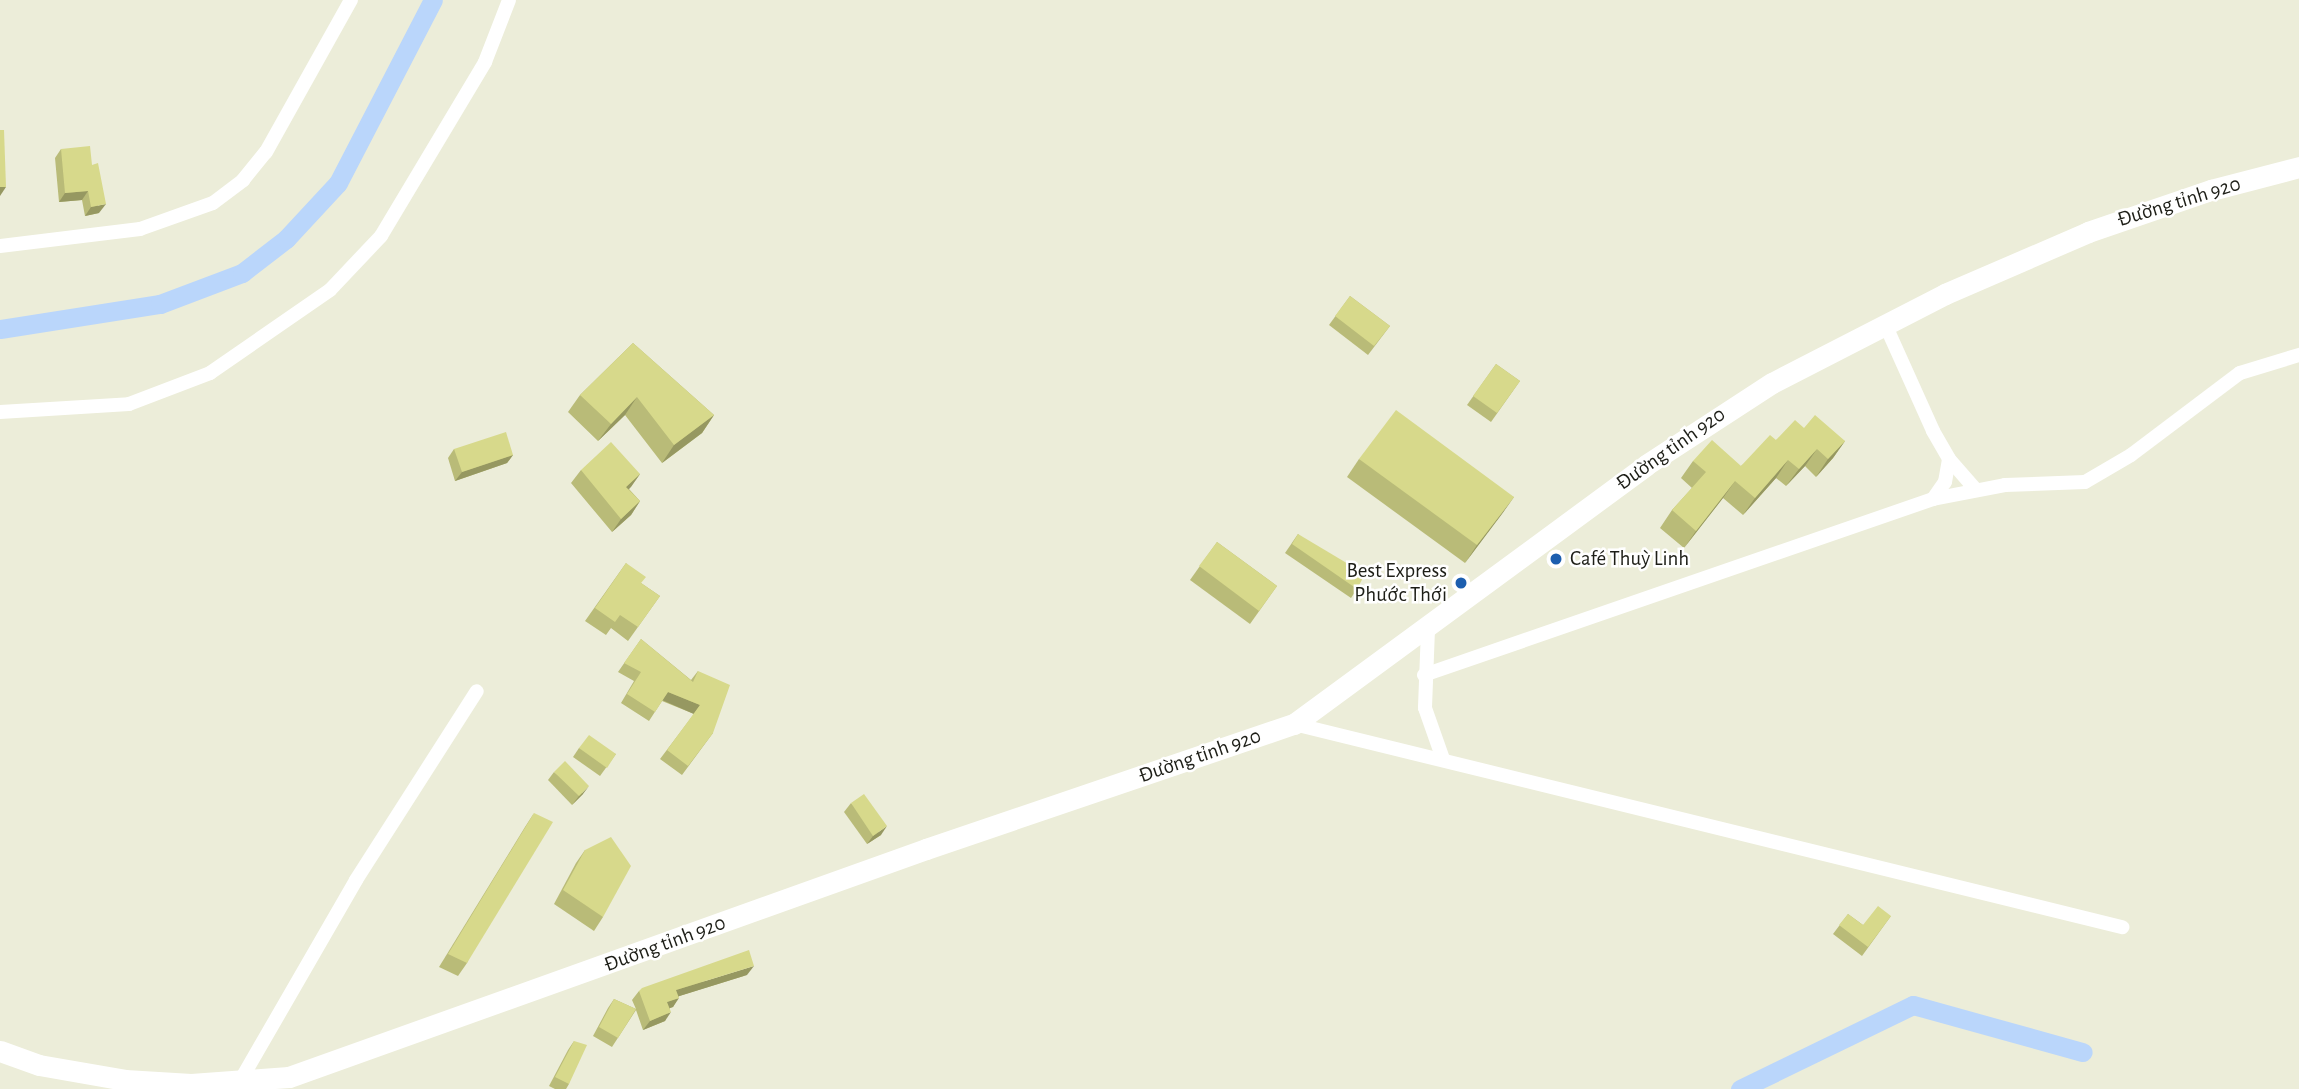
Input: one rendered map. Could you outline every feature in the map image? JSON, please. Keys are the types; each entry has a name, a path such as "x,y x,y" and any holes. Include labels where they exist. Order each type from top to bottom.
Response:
{"main road":[{"name":"Đường tỉnh 920","path":"0,1051 39,1065 125,1080 239,1083 289,1077 326,1066 926,849 1294,724 1728,409 1885,324 2088,232 2211,190 2299,167"}],"street":[{"path":"0,246 140,229 213,203 243,180 266,152 351,0"},
{"path":"0,412 129,404 210,373 330,290 381,236 485,62 509,0"},
{"path":"1885,324 1950,459 1976,491"},
{"path":"1424,675 1933,499 1976,491 2085,482 2131,455 2240,373 2299,355"},
{"path":"1933,499 1944,482 1950,459"},
{"path":"1428,629 1424,708 1443,759"},
{"path":"239,1083 356,880 477,691"},
{"path":"1294,724 2122,928"}],"building":[{"path":"0,130 4,130 6,187 0,187"},
{"path":"90,146 92,165 98,163 106,204 91,207 88,191 65,193 61,149"},
{"path":"1350,296 1390,326 1374,346 1335,316"},
{"path":"633,343 714,415 674,445 637,397 611,424 580,395"},
{"path":"1496,364 1520,381 1497,413 1473,396"},
{"path":"1396,410 1514,497 1477,545 1359,459"},
{"path":"1815,415 1845,441 1828,459 1817,449 1799,469 1788,460 1755,498 1735,481 1696,531 1672,510 1706,472 1693,461 1712,440 1741,466 1770,435 1776,440 1795,420 1804,428"},
{"path":"506,432 513,455 462,472 454,449"},
{"path":"611,442 640,474 626,487 640,501 621,519 581,470"},
{"path":"1298,534 1365,574 1357,589 1292,544"},
{"path":"1217,542 1277,586 1259,611 1199,566"},
{"path":"626,563 646,577 641,583 660,596 638,627 620,615 615,622 595,608"},
{"path":"641,639 693,682 698,671 730,685 713,733 688,766 667,750 700,705 668,692 655,712 627,694 641,672 624,663"},
{"path":"589,735 616,754 607,768 579,748"},
{"path":"565,761 589,786 579,796 554,772"},
{"path":"864,794 887,826 873,836 851,803"},
{"path":"534,813 553,822 467,963 448,954"},
{"path":"611,837 631,866 603,917 563,890 585,850"},
{"path":"1878,906 1891,916 1868,947 1839,925 1848,914 1863,925"},
{"path":"749,950 754,966 676,990 679,998 667,1002 671,1012 650,1021 639,991 642,988"},
{"path":"614,999 636,1009 618,1038 599,1027"},
{"path":"574,1041 587,1045 569,1084 555,1077"}],"waterway":[{"path":"0,329 160,304 242,273 286,239 338,183 433,0"},
{"path":"1740,1089 1913,1005 2083,1052"}],"place":[{"name":"Café Thuỳ Linh","path":"1556,559"},
{"name":"Best Express Phước Thới","path":"1461,583"}]}
